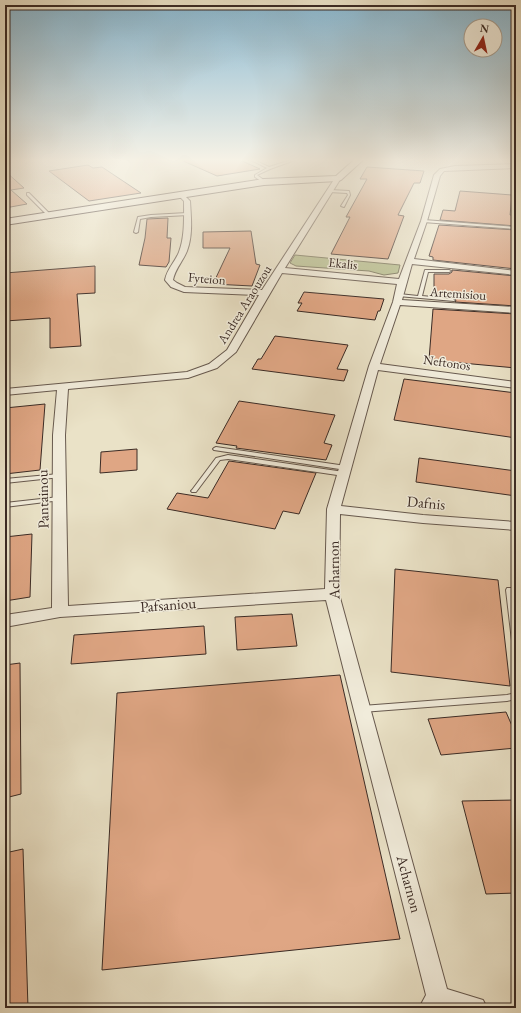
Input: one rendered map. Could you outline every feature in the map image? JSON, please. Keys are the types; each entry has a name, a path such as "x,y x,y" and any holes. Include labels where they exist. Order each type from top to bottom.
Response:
{"main road":[{"path":"5,223 101,207"},
{"path":"5,223 105,207"}],"street":[{"name":"Fyteion","path":"188,207 186,241 182,253 169,275 169,280 174,285 184,289 265,293"},
{"name":"Andrea Araouzou","path":"5,392 188,375 213,366 231,352 265,293 320,207"},
{"name":"Acharnon","path":"428,207 374,366 357,422 334,509 332,594 362,709 434,1003"},
{"path":"410,261 516,273"},
{"name":"Ekalis","path":"282,268 403,280"},
{"name":"Artemisiou","path":"398,298 516,310"},
{"name":"Neftonos","path":"374,366 516,385"},
{"name":"Pantainou","path":"60,612 58,435 63,386"},
{"name":"Dafnis","path":"334,509 424,519 516,526"},
{"name":"Pafsaniou","path":"5,620 60,612 332,594"},
{"path":"434,1003 476,1008"}],"lane":[{"path":"41,207 49,215"},
{"path":"136,232 139,218 187,214"},
{"path":"424,221 516,228"},
{"path":"420,297 426,271 449,271"},
{"path":"398,298 420,297 453,300"},
{"path":"216,449 345,471"},
{"path":"194,491 221,457 345,471"},
{"path":"5,481 59,476"},
{"path":"5,505 59,499"},
{"path":"509,590 516,641"},
{"path":"362,709 507,698 516,696"}],"green space":[{"path":"295,255 400,265 398,273 384,275 369,271 296,266 290,263"}],"building":[{"path":"351,207 402,207 398,215 404,216 388,259 331,254 350,217 346,217"},
{"path":"456,207 511,207 510,215 516,215 516,226 440,220 443,210 455,211"},
{"path":"168,218 167,238 171,238 169,262 166,267 139,265 145,238 147,219"},
{"path":"439,225 516,230 516,269 433,260 433,257 429,256"},
{"path":"251,231 256,264 260,265 252,286 213,284 230,248 203,248 203,232"},
{"path":"95,266 95,293 77,294 81,346 50,348 50,318 5,321 5,273"},
{"path":"452,270 516,276 516,306 455,302 456,300 454,298 434,296 434,274 449,274"},
{"path":"304,292 384,299 375,320 297,311 302,303 298,303"},
{"path":"433,309 516,314 516,368 429,360"},
{"path":"275,336 348,345 337,369 348,370 344,381 252,369 258,359 261,359"},
{"path":"404,379 516,393 516,438 394,420"},
{"path":"239,401 335,415 324,443 332,445 326,460 236,448 237,446 216,443"},
{"path":"45,404 40,470 5,474 5,408"},
{"path":"137,449 137,470 100,473 101,452"},
{"path":"419,458 516,471 516,496 416,482"},
{"path":"229,461 316,473 299,514 283,511 275,529 167,509 177,493 208,498"},
{"path":"32,534 30,597 5,601 5,537"},
{"path":"395,569 498,580 510,686 391,672"},
{"path":"292,614 297,646 237,650 235,617"},
{"path":"204,626 206,654 71,664 74,635"},
{"path":"20,663 21,794 5,798 5,665"},
{"path":"340,675 400,939 102,970 117,693"},
{"path":"506,712 516,735 516,748 441,755 428,719"},
{"path":"516,800 516,893 486,894 462,801"},
{"path":"23,849 28,1008 5,1008 5,853"}]}
